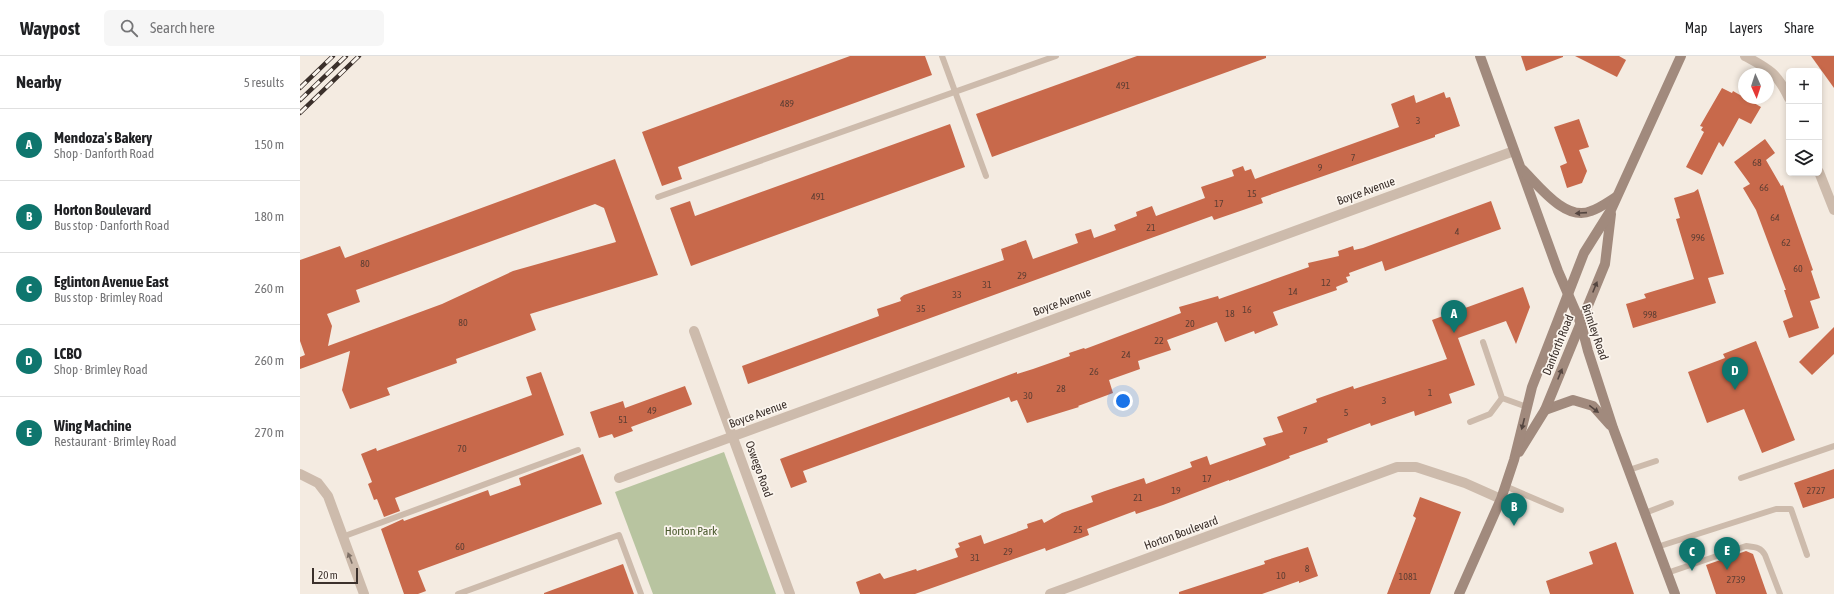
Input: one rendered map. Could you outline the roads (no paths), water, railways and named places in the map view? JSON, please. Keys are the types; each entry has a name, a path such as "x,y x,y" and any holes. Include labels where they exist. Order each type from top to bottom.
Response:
{"main road":[{"name":"Brimley Road","path":"1480,56 1558,271 1581,324 1588,351 1613,428 1675,594"},
{"name":"Danforth Road","path":"1459,594 1501,498 1514,460 1535,380 1584,253 1611,210 1681,56"},
{"path":"1520,168 1560,206 1574,214 1590,212 1616,197"},
{"name":"Danforth Road","path":"1514,460 1545,410 1605,264 1611,210"},
{"path":"1545,410 1573,400 1593,406 1613,428"}],"street":[{"path":"1745,56 1773,72 1786,93"},
{"name":"Boyce Avenue","path":"619,478 1514,151"},
{"path":"1821,176 1834,210"},
{"name":"Oswego Road","path":"694,331 734,436 790,594"},
{"name":"Horton Boulevard","path":"1050,594 1397,467 1416,467 1465,483 1501,498"},
{"path":"300,474 318,483 323,487 328,496 364,594"}],"lane":[{"path":"942,56 986,176"},
{"path":"658,198 1056,56"},
{"path":"1484,342 1502,398"},
{"path":"1502,398 1527,407"},
{"path":"1470,422 1490,414 1502,398"},
{"path":"1742,478 1834,446"},
{"path":"342,537 578,450"},
{"path":"1629,470 1656,460"},
{"path":"1505,486 1561,510"},
{"path":"1645,513 1671,503"},
{"path":"1658,547 1776,509 1786,508 1791,509 1807,555"},
{"path":"458,594 619,535 641,594"},
{"path":"1667,573 1746,546 1756,547 1762,550 1765,555 1780,594"}],"railway":[{"path":"300,88 333,56"},
{"path":"300,100 346,56"},
{"path":"300,113 359,56"}],"place":[{"name":"Mendoza's Bakery","path":"1454,333"},
{"name":"LCBO","path":"1735,390"},
{"name":"Horton Boulevard","path":"1514,526"},
{"name":"Wing Machine","path":"1727,570"},
{"name":"Eglinton Avenue East","path":"1692,571"}],"park label":[{"name":"Horton Park","path":"691,531"}]}
